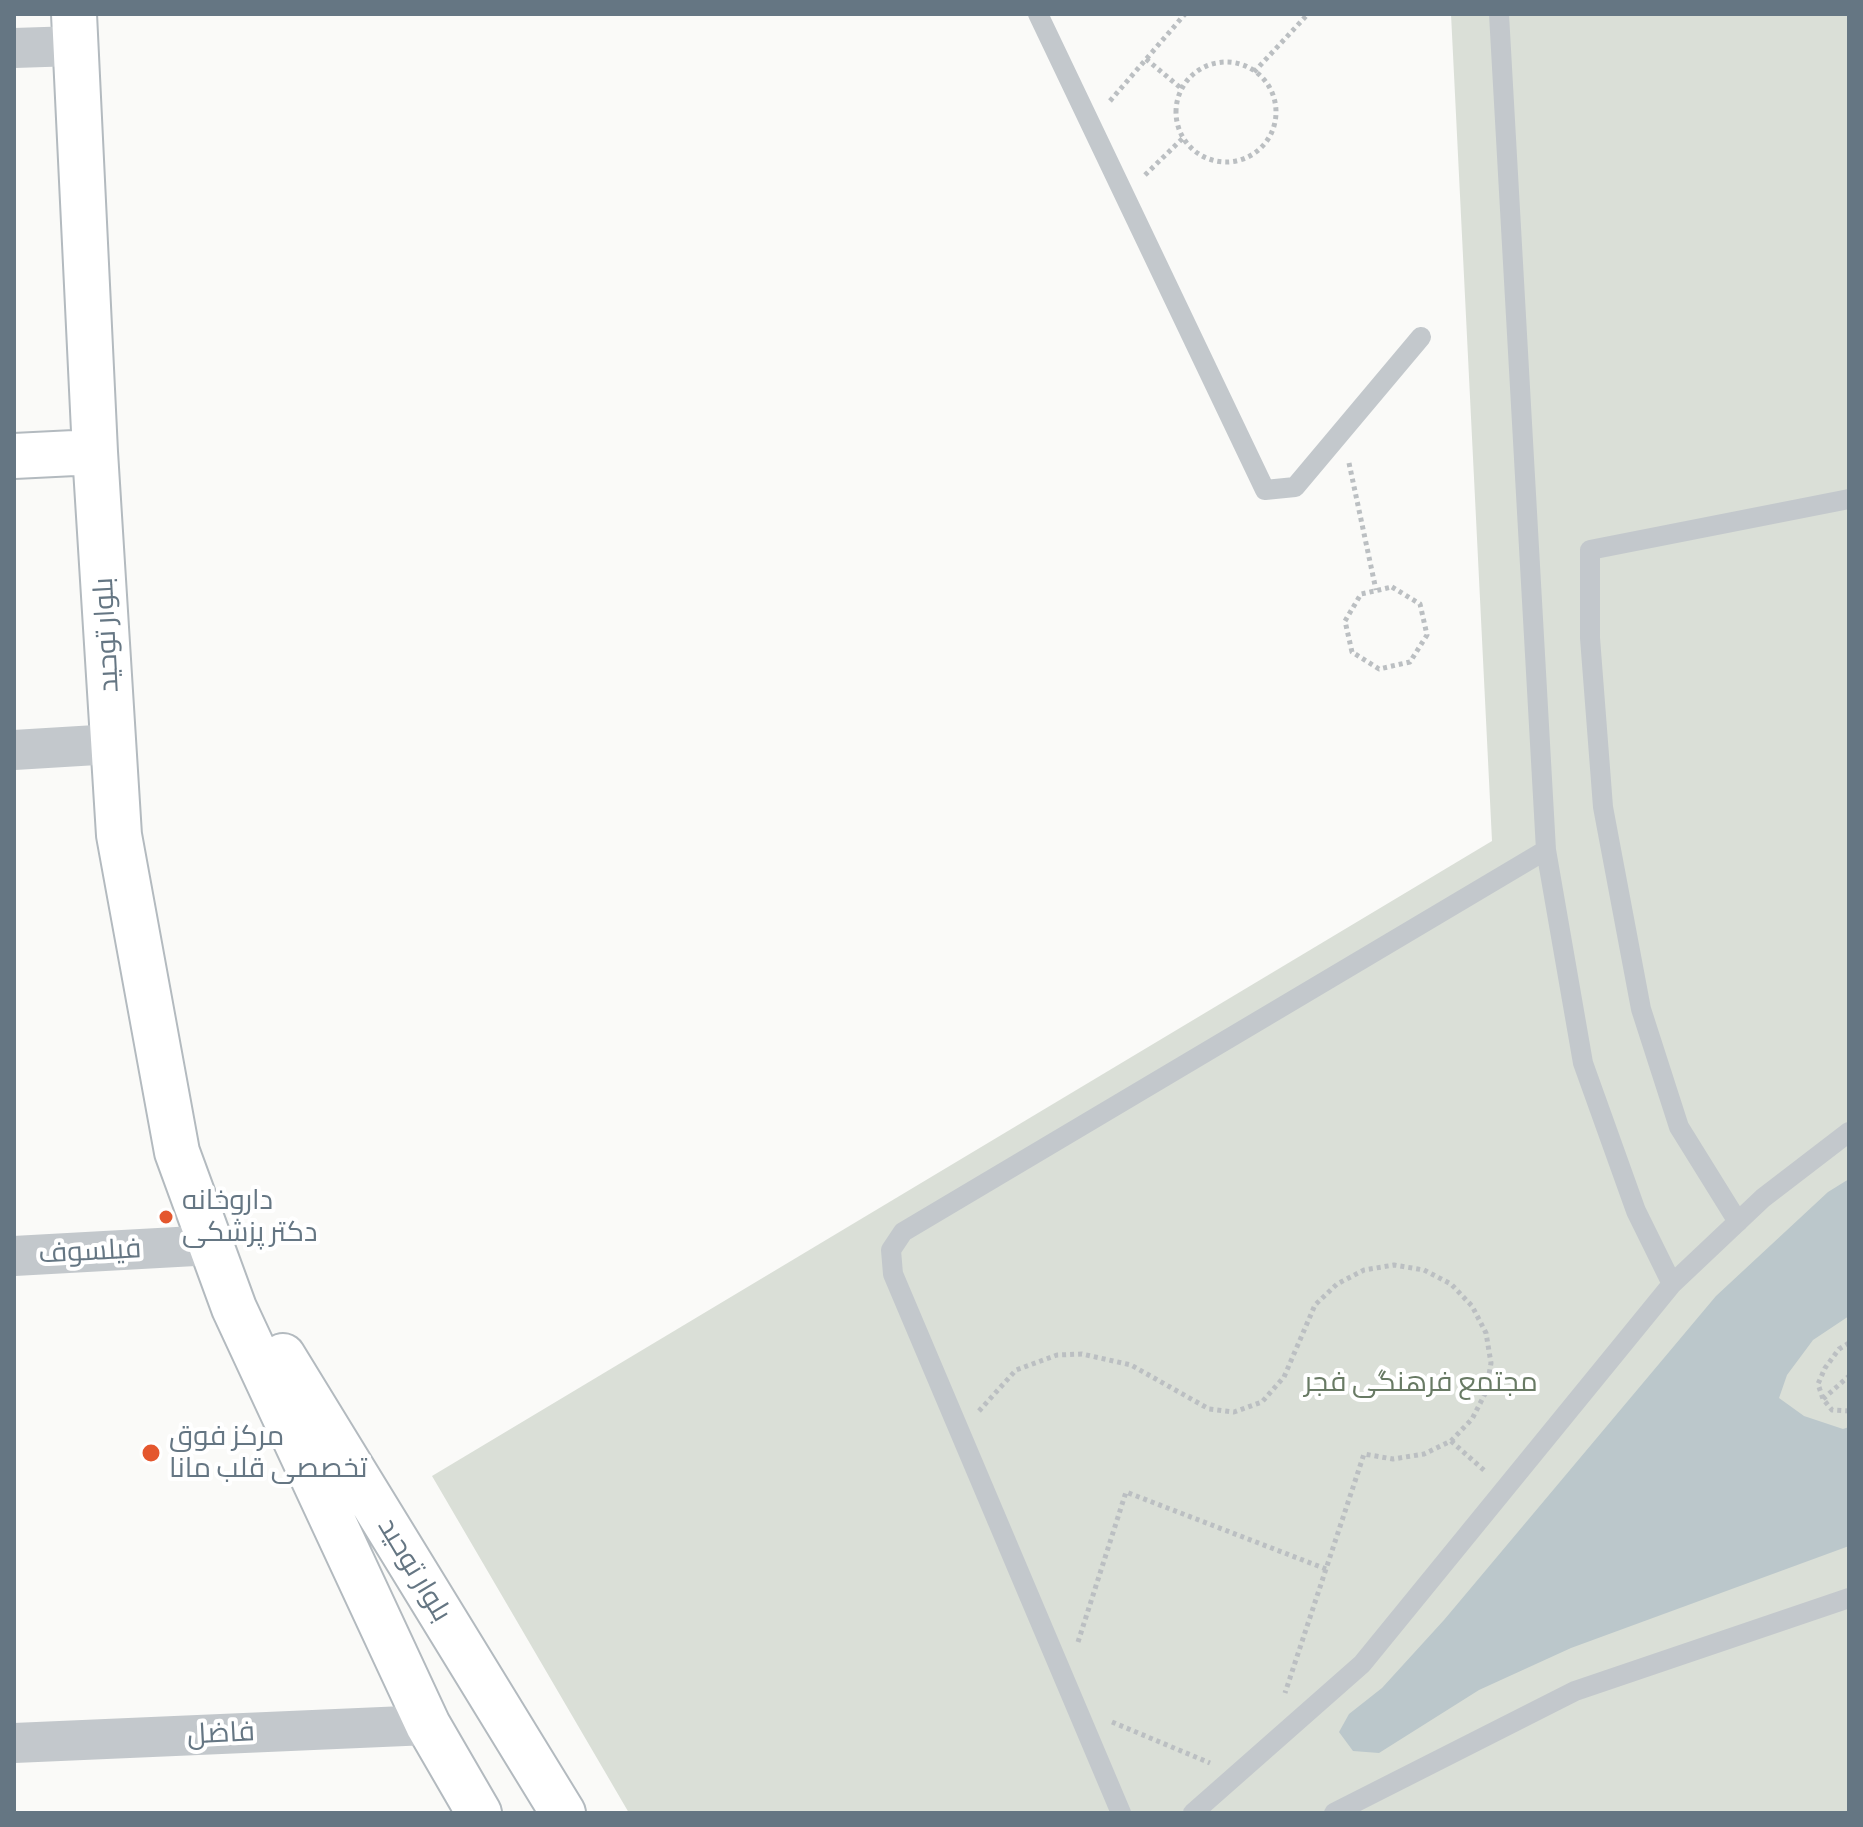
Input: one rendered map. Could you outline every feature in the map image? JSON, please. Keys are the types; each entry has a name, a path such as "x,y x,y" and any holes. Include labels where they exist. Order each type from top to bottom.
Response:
{"main road":[{"name":"بلوار توحید","path":"74,30 95,452 119,835 177,1152 234,1308 428,1725 479,1813"},
{"path":"14,456 95,452"},
{"name":"بلوار توحید","path":"213,1245 563,1813"}],"street":[{"path":"14,48 74,30"},
{"path":"14,750 113,744"},
{"name":"فیلسوف","path":"14,1256 213,1245"},
{"name":"فاضل","path":"14,1743 428,1725"}],"lane":[{"path":"1038,14 1265,490 1295,487 1421,337"},
{"path":"1499,14 1546,850 1583,1063 1636,1211 1672,1284"},
{"path":"1738,1222 1679,1127 1641,1009 1603,807 1590,638 1590,550 1849,499"},
{"path":"1121,1813 893,1274 891,1250 903,1232 1546,850"},
{"path":"1193,1813 1362,1664 1672,1284 1763,1198 1849,1132"},
{"path":"1334,1813 1575,1691 1849,1598"}],"path":[{"path":"1091,122 1185,14"},
{"path":"1254,72 1308,14"},
{"path":"1146,59 1182,89"},
{"path":"1215,63 1241,64 1263,78 1275,101 1274,128 1260,150 1237,162 1211,161 1189,146 1177,123 1177,97 1182,89 1191,75 1215,63"},
{"path":"1125,195 1184,137"},
{"path":"1342,430 1376,590"},
{"path":"1392,587 1420,604 1427,635 1410,662 1379,669 1352,652 1345,621 1361,594 1376,590 1392,587"},
{"path":"960,1432 1016,1370 1057,1355 1082,1354 1131,1365 1209,1409 1234,1412 1262,1402 1284,1377 1315,1305 1337,1284 1364,1270 1394,1265 1424,1270 1451,1284 1472,1306 1486,1333 1491,1363 1486,1392 1472,1419 1451,1441 1424,1454 1393,1459 1364,1454 1267,1747"},
{"path":"1849,1343 1839,1349 1818,1384 1823,1399 1832,1410 1849,1411"},
{"path":"1823,1399 1849,1376"},
{"path":"1451,1441 1505,1490"},
{"path":"1066,1682 1126,1492 1326,1569"},
{"path":"1076,1707 1237,1774"}],"green space":[{"name":"مجتمع فرهنگی فجر","path":"1451,14 1849,14 1849,1813 629,1813 432,1476 1492,841"}],"shaded area":[{"path":"1849,1179 1849,1316 1813,1340 1787,1375 1779,1398 1804,1416 1843,1429 1849,1427 1849,1546 1571,1648 1479,1690 1379,1753 1353,1751 1339,1732 1349,1714 1382,1688 1444,1620 1716,1296 1828,1192"}],"place":[{"name":"داروخانه دکتر پزشکی","path":"166,1217"},
{"name":"مرکز فوق تخصصی قلب مانا","path":"151,1453"}]}
